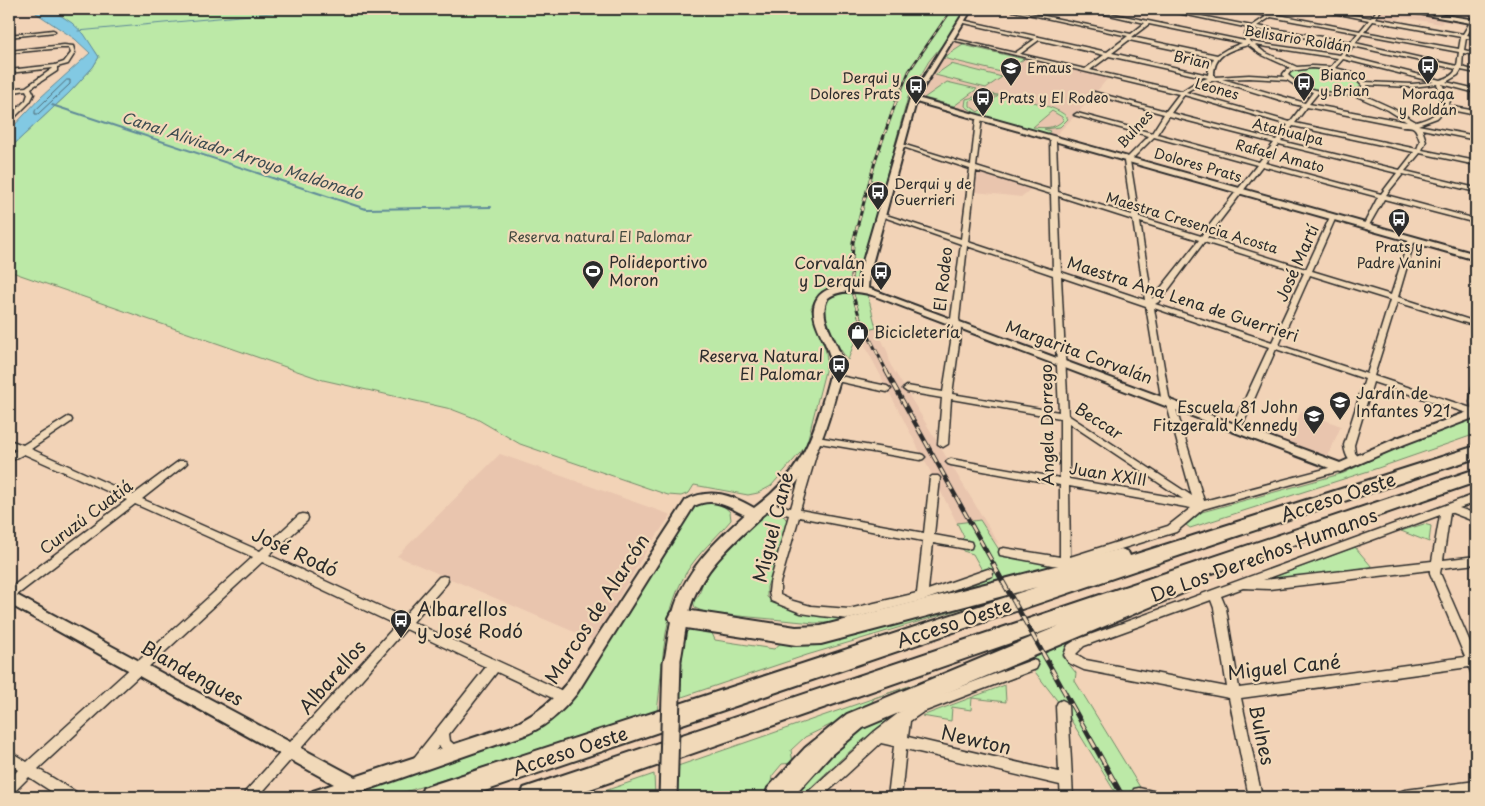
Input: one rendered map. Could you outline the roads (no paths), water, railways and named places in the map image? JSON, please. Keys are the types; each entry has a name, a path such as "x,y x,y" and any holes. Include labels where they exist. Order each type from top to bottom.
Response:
{"highway":[{"path":"1438,465 1476,447"},
{"name":"Acceso Oeste","path":"432,797 1227,532 1476,452"},
{"name":"Acceso Oeste","path":"534,797 1476,475"},
{"path":"680,618 796,636 821,635 1205,535 1227,532"},
{"path":"777,797 808,760 855,721 1143,602 1237,561 1247,552"}],"main road":[{"path":"668,797 672,662 680,618 697,575 712,555 761,510"}],"street":[{"path":"761,510 789,487 818,440 835,378 837,359 822,318 820,305 823,298 832,292 851,288 863,288 864,275 913,99 969,9"},
{"path":"1006,9 1088,26 1217,57"},
{"name":"Belisario Roldán","path":"1084,9 1248,43 1342,57 1476,91"},
{"path":"1100,17 1112,9"},
{"path":"1161,9 1252,28 1352,44 1476,72"},
{"path":"1174,17 1184,9"},
{"path":"1238,9 1476,54"},
{"path":"1279,9 1252,28 1247,34 1248,43 1262,53 1295,68"},
{"path":"1316,9 1476,38"},
{"path":"1332,70 1380,9"},
{"path":"1286,79 1286,72 1295,68 1312,67 1352,75 1364,83 1414,84 1438,82 1452,76 1458,68 1464,36 1475,20 1398,9"},
{"name":"Brian","path":"962,21 1214,78 1256,93 1305,106 1476,138"},
{"path":"1162,25 1168,21"},
{"path":"1088,26 1094,22"},
{"path":"1087,70 1149,22"},
{"path":"9,36 53,31"},
{"path":"1016,54 1039,38"},
{"name":"Leones","path":"950,39 1183,93 1292,124 1476,163"},
{"path":"1248,43 1228,50 1217,57 1211,67 1211,76 1214,78 1286,79 1298,86 1316,92 1338,95 1356,94 1363,91 1366,87 1364,83"},
{"path":"9,52 64,46 71,48 73,53 66,62 56,66 9,71"},
{"path":"9,91 28,88 55,70 56,66"},
{"name":"Bulnes","path":"1200,506 1161,377 1126,165 1128,160 1152,135 1183,93 1195,84 1214,78"},
{"path":"1416,126 1433,118 1445,107 1447,101 1438,82"},
{"path":"9,120 28,101 31,94 28,88"},
{"path":"1149,304 1157,299 1204,240 1276,142 1316,92"},
{"name":"Atahualpa","path":"1094,94 1276,142 1476,190"},
{"path":"1356,94 1390,109 1416,126 1423,142 1419,150 1382,196 1366,226"},
{"name":"Dolores Prats","path":"913,99 1476,258"},
{"path":"1445,107 1476,114"},
{"name":"Rafael Amato","path":"1078,115 1476,221"},
{"name":"El Rodeo","path":"943,444 947,396 957,329 954,319 978,120 980,118"},
{"name":"Ángela Dorrego","path":"1055,139 1054,193 1063,364 1065,562"},
{"name":"Maestra Cresencia Acosta","path":"900,145 1476,324"},
{"name":"Maestra Ana Lena de Guerrieri","path":"881,215 1370,376 1476,413"},
{"name":"José Martí","path":"1236,429 1333,217"},
{"path":"1358,461 1350,454 1349,445 1412,239"},
{"name":"Margarita Corvalán","path":"863,288 1340,468"},
{"path":"835,378 887,388"},
{"path":"1004,552 1065,562 1172,529 1200,506 1340,468 1476,413 1474,402 1476,387"},
{"name":"Beccar","path":"907,389 1064,416 1200,506"},
{"path":"9,459 68,420"},
{"path":"818,440 920,458"},
{"name":"José Rodó","path":"9,443 260,556 564,698"},
{"name":"Miguel Cané","path":"811,454 775,583 774,592 776,598 797,606 849,614 924,596 988,573"},
{"name":"Juan XXIII","path":"951,462 1200,506"},
{"name":"Curuzú Cuatiá","path":"9,596 182,464"},
{"path":"924,596 922,591 934,478"},
{"name":"Marcos de Alarcón","path":"319,797 522,729 550,713 564,698 690,503 706,496 761,510"},
{"name":"De Los Derechos Humanos","path":"1070,655 1072,649 1080,643 1476,498"},
{"path":"1475,665 1437,579 1436,566 1448,508 1476,518"},
{"path":"761,510 796,513 967,545"},
{"path":"9,787 303,518"},
{"path":"1242,584 1269,585 1476,560"},
{"name":"Albarellos","path":"250,797 292,752 442,580"},
{"name":"Bulnes","path":"1214,593 1220,608 1234,694 1256,797"},
{"name":"Blandengues","path":"9,596 355,786"},
{"name":"Miguel Cané","path":"1070,655 1073,660 1084,665 1234,694 1475,665"},
{"path":"417,765 495,665"},
{"path":"813,797 878,736 904,716 935,702 1032,665"},
{"path":"1062,706 1067,797"},
{"path":"894,797 904,716"},
{"path":"442,732 444,744 454,752"},
{"name":"Newton","path":"878,736 1066,780"},
{"path":"9,757 71,797"},
{"path":"1405,797 1476,787"}],"water":[{"path":"30,9 51,9 72,23 84,34 99,57 93,67 69,93 9,149 9,131 41,97 90,53 75,39"}],"waterway":[{"path":"78,31 315,9"},
{"path":"500,9 618,14 651,9"},
{"name":"Canal Aliviador Arroyo Maldonado","path":"52,105 366,209 491,207"}],"railway":[{"path":"898,98 909,71 952,9"},
{"path":"887,372 860,319 851,288 853,242 876,158 898,96"},
{"path":"886,371 994,565"},
{"path":"993,564 1123,797"}],"place":[{"name":"Moraga y Roldán","path":"1428,85"},
{"name":"Emaus","path":"1011,87"},
{"name":"Bianco y Brian","path":"1304,102"},
{"name":"Derqui y Dolores Prats","path":"916,105"},
{"name":"Prats y El Rodeo","path":"983,117"},
{"name":"Derqui y de Guerrieri","path":"878,211"},
{"name":"Prats y Padre Vanini","path":"1399,238"},
{"name":"Polideportivo Moron","path":"593,290"},
{"name":"Corvalán y Derqui","path":"881,291"},
{"name":"Bicicletería","path":"858,351"},
{"name":"Reserva Natural El Palomar","path":"839,384"},
{"name":"Jardín de Infantes 921","path":"1340,421"},
{"name":"Escuela 81 John Fitzgerald Kennedy","path":"1314,435"},
{"name":"Albarellos y José Rodó","path":"401,639"}],"park label":[{"name":"Reserva natural El Palomar","path":"600,237"}]}
